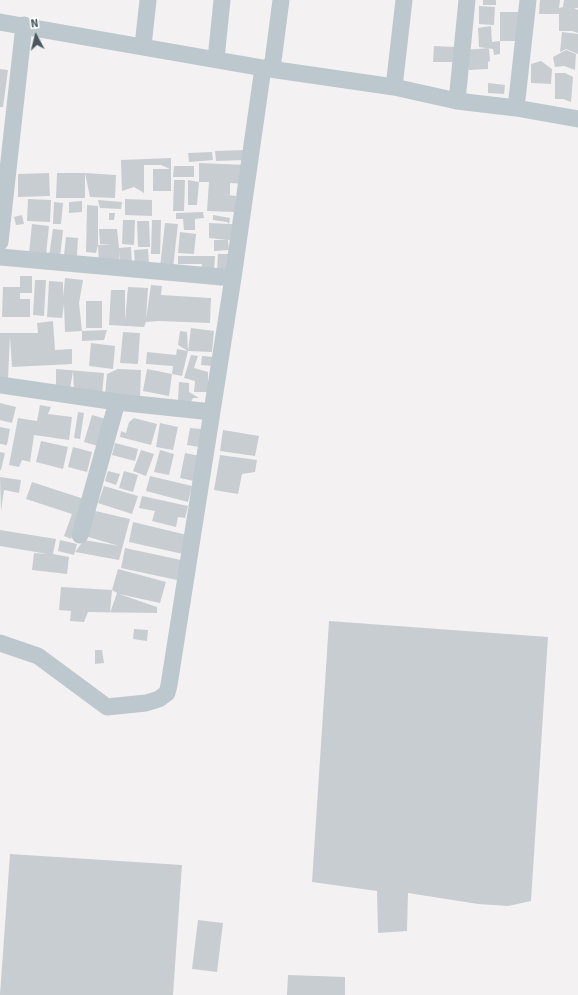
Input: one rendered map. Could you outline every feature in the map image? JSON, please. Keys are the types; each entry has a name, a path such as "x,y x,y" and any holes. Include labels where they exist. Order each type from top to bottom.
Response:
{"street":[{"path":"143,46 148,0"},
{"path":"216,59 222,0"},
{"path":"0,643 38,656 107,706 146,703 163,697 169,685 233,278 280,0"},
{"path":"394,87 404,0"},
{"path":"457,101 467,0"},
{"path":"516,108 528,0"},
{"path":"0,22 268,68 394,87 457,101 516,108 578,119"},
{"path":"0,242 24,25"},
{"path":"0,257 233,278"},
{"path":"0,385 117,402 212,412"},
{"path":"80,535 117,402"}],"building":[{"path":"483,0 496,0 496,5 483,5"},
{"path":"540,0 560,0 559,8 563,7 564,0 578,0 578,8 574,8 578,10 578,33 572,31 559,31 559,14 539,14"},
{"path":"479,6 495,7 494,25 479,24"},
{"path":"500,12 520,12 521,41 500,41"},
{"path":"491,26 492,42 500,41 500,54 494,55 493,49 479,47 478,28"},
{"path":"562,32 578,34 578,54 566,49 560,52"},
{"path":"434,46 455,47 454,62 433,62"},
{"path":"489,48 490,61 488,62 488,69 469,70 468,56 465,50"},
{"path":"566,50 576,54 575,70 564,66 555,67 553,57"},
{"path":"541,61 552,69 551,84 531,83 531,64"},
{"path":"0,69 8,70 3,107 0,107"},
{"path":"555,73 565,73 573,77 571,102 563,99 555,99"},
{"path":"488,83 505,85 504,94 488,93"},
{"path":"245,150 245,160 216,161 215,151"},
{"path":"212,152 213,160 189,162 188,153"},
{"path":"171,158 171,191 153,191 153,169 170,169 161,165 144,165 144,193 134,187 122,191 121,160"},
{"path":"199,163 246,165 246,184 230,183 230,195 220,194 236,196 235,212 207,211 209,182 199,182"},
{"path":"174,166 194,166 194,177 173,177"},
{"path":"49,173 50,196 18,197 18,174"},
{"path":"57,173 85,173 85,198 56,198"},
{"path":"85,173 116,175 115,198 90,197"},
{"path":"174,180 185,180 184,211 173,211"},
{"path":"188,180 199,182 197,205 188,205"},
{"path":"28,199 51,200 50,222 27,221"},
{"path":"125,199 152,200 152,216 125,215"},
{"path":"98,200 122,202 121,209 100,208"},
{"path":"82,201 82,212 69,213 69,202"},
{"path":"54,202 63,203 61,224 53,224"},
{"path":"87,205 98,206 98,245 96,253 86,252"},
{"path":"203,212 204,218 195,219 195,230 184,230 183,219 176,219 176,213"},
{"path":"109,213 115,213 114,220 109,220"},
{"path":"22,215 24,224 16,225 14,217"},
{"path":"213,215 230,218 229,224 227,222 213,220"},
{"path":"123,220 135,220 134,245 122,244"},
{"path":"152,220 161,220 160,254 151,254"},
{"path":"137,221 149,221 150,247 138,247"},
{"path":"165,223 178,224 173,268 160,267"},
{"path":"209,223 236,224 236,239 228,240 229,250 214,251 214,240 227,240 209,238"},
{"path":"32,224 49,226 46,255 29,253"},
{"path":"53,229 63,230 60,257 49,256"},
{"path":"99,229 117,229 119,248 131,247 132,264 120,265 119,251 119,263 99,264 98,245 113,244 100,244"},
{"path":"180,232 196,234 194,254 178,253"},
{"path":"66,237 78,238 77,256 64,255"},
{"path":"148,249 149,265 135,266 134,250"},
{"path":"218,254 230,254 229,272 217,272"},
{"path":"178,256 215,256 214,271 201,270 202,264 178,264"},
{"path":"20,276 32,276 32,293 20,293 20,299 30,299 30,317 2,317 3,287 20,287"},
{"path":"65,278 83,280 79,303 82,331 65,332 64,304 62,318 47,317 49,281 63,282 63,298"},
{"path":"35,280 46,280 44,316 33,315"},
{"path":"151,285 162,286 161,295 211,298 210,323 159,321 146,322 144,327 109,325 111,290 125,290 125,321 128,287 148,288 146,319"},
{"path":"86,301 102,301 102,328 86,328"},
{"path":"53,321 55,350 72,349 72,364 12,367 10,336 8,378 0,378 0,333 38,333 37,323"},
{"path":"191,328 214,331 212,352 188,351"},
{"path":"107,330 104,340 82,341 82,331"},
{"path":"180,331 187,332 188,351 178,345"},
{"path":"123,332 140,333 138,364 120,363"},
{"path":"91,343 115,346 113,369 89,366"},
{"path":"177,349 188,351 182,376 172,374 173,366 146,364 147,352 176,355"},
{"path":"191,355 198,356 194,368 208,372 208,392 194,392 195,381 184,378"},
{"path":"202,356 214,357 213,366 201,365"},
{"path":"56,369 104,373 102,395 88,395 88,389 74,390 73,371 70,389 56,389"},
{"path":"118,369 141,370 140,398 105,395 107,374"},
{"path":"147,369 172,374 169,396 143,391"},
{"path":"179,382 189,383 189,392 199,398 193,398 189,406 178,400"},
{"path":"0,403 16,407 12,423 0,420"},
{"path":"40,405 51,407 48,414 72,417 69,440 34,435 30,462 22,460 19,467 9,465 18,418 37,421"},
{"path":"78,412 84,413 80,439 74,438"},
{"path":"92,415 106,419 98,446 84,442"},
{"path":"134,418 157,424 151,445 120,437 121,431 126,433 129,422"},
{"path":"160,423 178,427 173,450 156,447"},
{"path":"0,427 10,429 7,445 0,444"},
{"path":"190,428 202,429 199,447 187,445"},
{"path":"223,430 259,436 255,456 220,451"},
{"path":"41,441 68,447 63,469 36,462"},
{"path":"115,443 138,449 135,461 112,455"},
{"path":"73,447 92,452 87,472 68,467"},
{"path":"141,450 154,454 146,476 133,471"},
{"path":"160,450 174,454 169,475 154,472"},
{"path":"0,452 5,453 1,470 0,470"},
{"path":"185,453 200,456 194,481 180,478"},
{"path":"220,455 257,460 255,472 242,474 238,494 214,490"},
{"path":"108,471 120,474 116,485 105,481"},
{"path":"124,471 138,475 133,492 119,488"},
{"path":"150,476 192,486 188,502 146,491"},
{"path":"0,477 21,480 19,493 4,490 1,511"},
{"path":"32,482 84,499 71,539 64,536 72,514 26,499"},
{"path":"104,486 138,496 132,514 98,503"},
{"path":"142,496 188,506 185,518 178,517 176,527 152,521 155,511 139,508"},
{"path":"91,510 130,519 119,560 75,552 84,540 119,546 85,536"},
{"path":"133,522 187,535 183,554 129,542"},
{"path":"0,530 56,539 53,554 69,557 67,574 32,570 34,553 48,554 0,546"},
{"path":"60,540 77,544 74,555 58,551"},
{"path":"125,548 181,560 177,580 121,568"},
{"path":"118,569 166,582 160,603 119,594 157,607 157,613 110,612 117,593 112,590"},
{"path":"61,587 112,590 110,612 88,612 84,622 70,621 71,611 59,610"},
{"path":"329,621 548,637 531,901 508,906 478,904 408,893 407,931 378,933 377,891 312,882"},
{"path":"134,629 148,630 147,641 133,639"},
{"path":"95,650 102,650 104,663 95,664"},
{"path":"10,854 182,865 173,995 0,995"},
{"path":"198,920 223,923 217,972 192,969"},
{"path":"288,975 345,977 345,995 287,995"}]}
